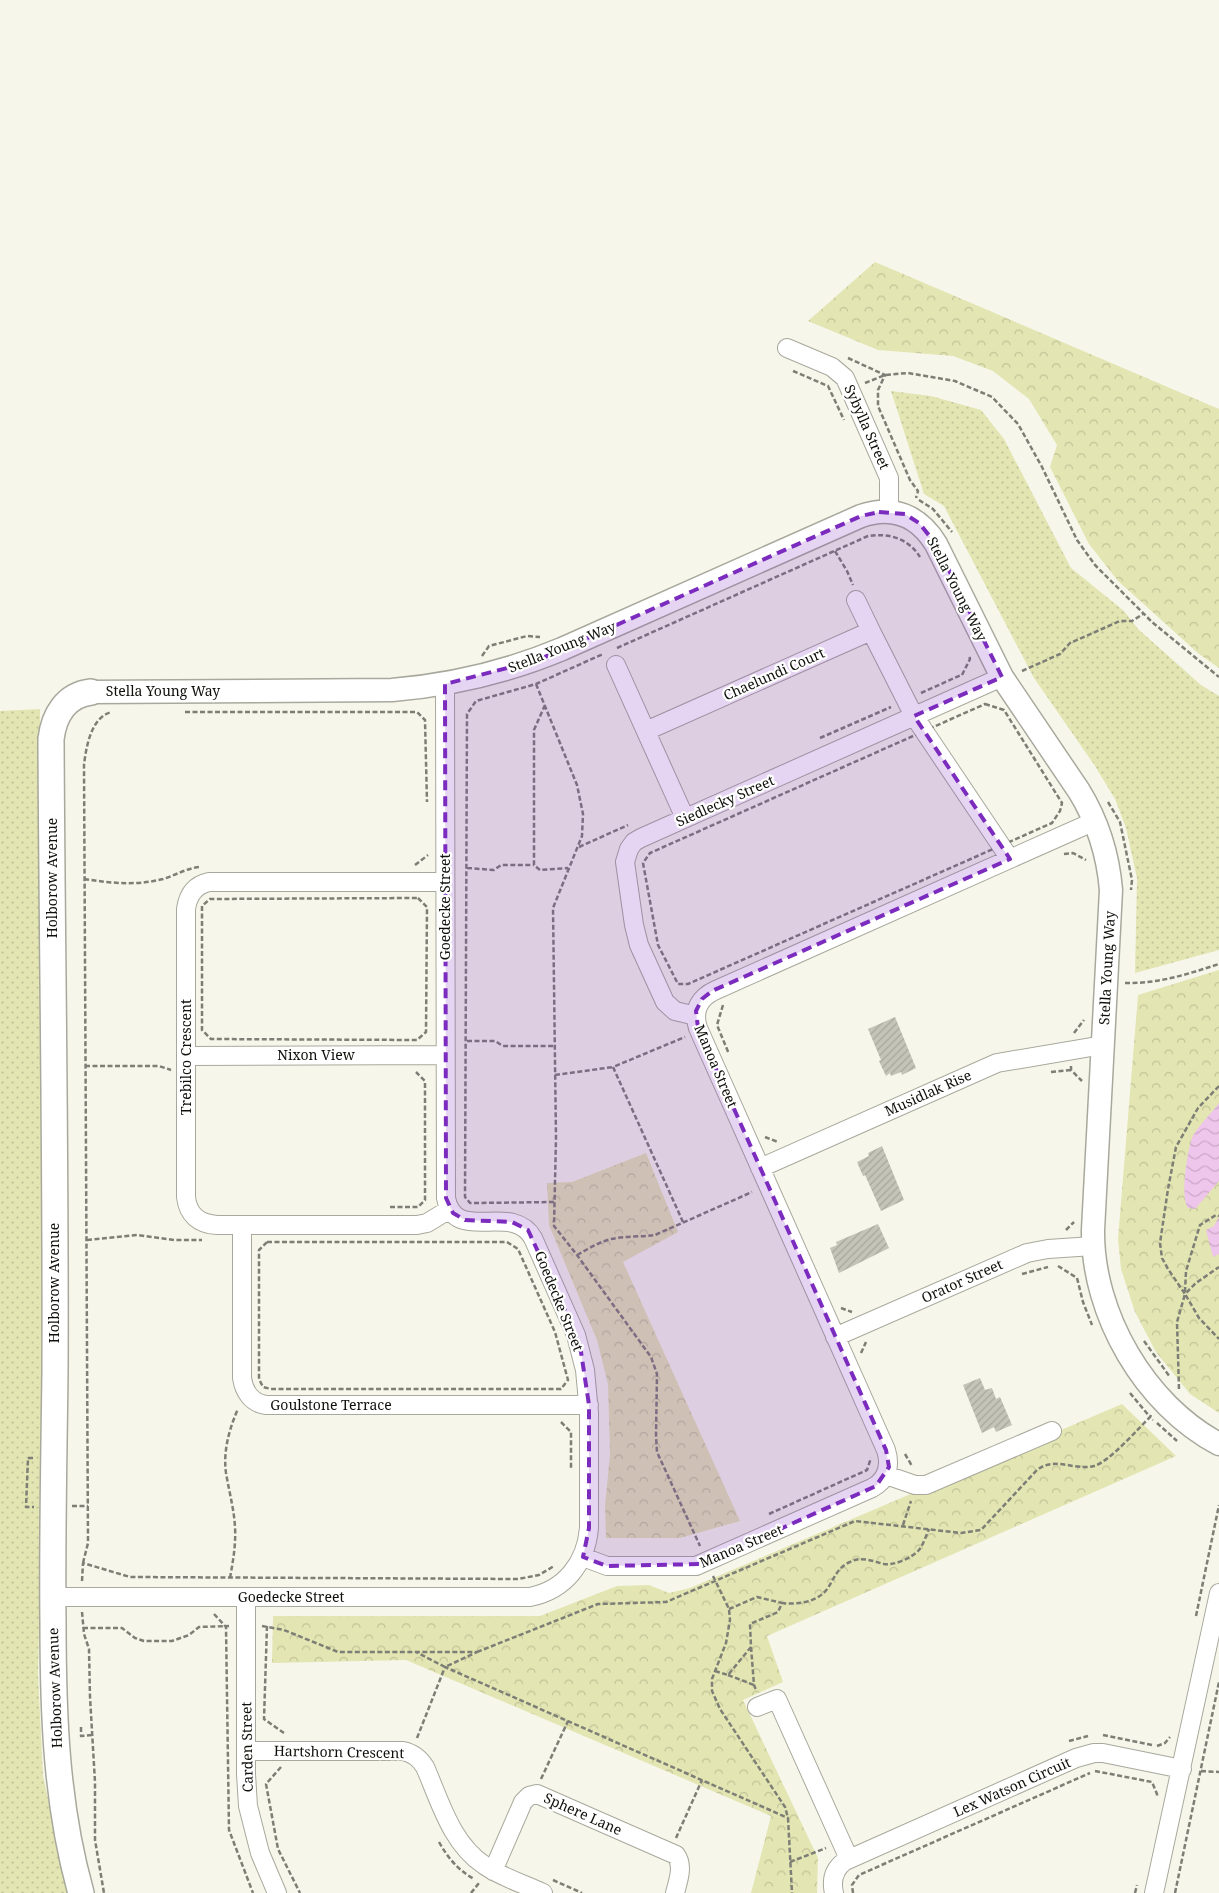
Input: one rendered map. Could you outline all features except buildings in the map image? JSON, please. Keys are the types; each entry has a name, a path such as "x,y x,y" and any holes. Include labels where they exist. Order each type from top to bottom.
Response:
{"main road":[{"name":"Holborow Avenue","path":"81,1893 64,1814 56,1745 53,1597 55,1370 51,739 55,721 64,706 76,696 91,692"}],"street":[{"name":"Sybylla Street","path":"787,348 836,369 844,378 888,474 890,502"},
{"name":"Stella Young Way","path":"91,692 365,691 410,689 490,675 538,660 870,513 890,502 897,512 912,518 932,536 1014,671 1095,821 1105,848 1121,983 1103,1045 1093,1246 1096,1274 1104,1301 1115,1326 1140,1372 1175,1413 1196,1430 1219,1444"},
{"path":"856,600 918,724 1010,859"},
{"name":"Chaelundi Court","path":"646,731 871,631"},
{"path":"616,665 684,818"},
{"name":"Siedlecky Street","path":"698,1024 675,1011 662,998 636,935 625,867 627,853 634,842 684,818 918,724 1014,671"},
{"name":"Goedecke Street","path":"53,1597 530,1596 539,1595 556,1587 571,1574 583,1557 589,1528 589,1405 585,1370 576,1335 531,1234 520,1224 512,1222 465,1220 456,1216 450,1209 445,1194 446,684"},
{"name":"Manoa Street","path":"583,1557 600,1564 614,1566 690,1566 706,1562 872,1488 880,1483 886,1474 889,1463 886,1450 698,1024 699,1002 708,993 1095,821"},
{"name":"Trebilco Crescent","path":"445,882 214,882 200,884 190,895 186,909 186,1197 192,1214 202,1223 216,1225 417,1224 427,1222 450,1209"},
{"name":"Musidlak Rise","path":"760,1168 998,1063 1103,1045"},
{"name":"Nixon View","path":"186,1064 445,1055"},
{"name":"Goulstone Terrace","path":"242,1224 242,1378 248,1395 258,1403 266,1405 589,1405"},
{"name":"Orator Street","path":"836,1337 1022,1254 1048,1249 1093,1246"},
{"path":"886,1474 916,1485 932,1483 1052,1431"},
{"path":"1154,1893 1219,1593"},
{"name":"Carden Street","path":"246,1597 246,1790 251,1822 260,1853 277,1893"},
{"path":"760,1706 776,1699 849,1859"},
{"name":"Hartshorn Crescent","path":"246,1751 404,1751 412,1754 425,1767 451,1826 462,1845 490,1878 543,1893"},
{"name":"Lex Watson Circuit","path":"834,1893 833,1882 836,1869 849,1859 1085,1755 1094,1753 1112,1754 1182,1769"},
{"name":"Sphere Lane","path":"490,1878 524,1802 534,1794 669,1852"},
{"path":"669,1852 677,1857 680,1865 675,1893"}],"path":[{"path":"793,371 828,386 844,421"},
{"path":"850,389 885,375 908,373 955,381 992,397 1018,424 1082,546 1095,565 1143,614 1219,677"},
{"path":"890,502 906,495 925,503 942,517 954,536"},
{"path":"555,1202 475,1203 467,1200 464,1191 467,1041 467,714 476,701 536,684 868,536 886,535 894,537 909,544 922,561"},
{"path":"835,551 854,587 856,600"},
{"path":"1014,671 1060,654 1070,643 1120,621 1132,621 1143,614"},
{"path":"482,657 489,646 527,636 540,638 547,635"},
{"path":"962,675 970,658 967,652"},
{"path":"1014,671 1026,678"},
{"path":"536,684 577,785 583,814 582,836 553,908 555,1046 554,1226 651,1357 657,1374 657,1452 728,1609 730,1620 728,1636 715,1671 711,1685 712,1691 720,1709 781,1799 788,1818 792,1893"},
{"path":"104,1893 95,1840 95,1782 89,1649 83,1628 82,1597 83,1563 88,1543 84,765 93,730 99,720 108,712 116,712 116,691"},
{"path":"688,984 678,984 658,945 643,863 650,853 918,724 985,704 1004,710 1062,803 1060,812 1052,823"},
{"path":"534,865 534,730 545,705"},
{"path":"184,712 417,712 426,720 427,806"},
{"path":"1105,797 1120,822 1132,880 1131,899"},
{"path":"406,865 416,865 428,856 428,846"},
{"path":"1056,857 1066,853"},
{"path":"467,868 494,870 501,865 534,865 540,870 569,868"},
{"path":"84,879 112,883 136,883 165,878 187,869 205,866"},
{"path":"418,898 427,907 426,1032 417,1040 211,1039 202,1030 202,906 210,899 418,898"},
{"path":"1121,983 1139,984 1174,978 1219,964"},
{"path":"723,1005 717,1025 732,1060"},
{"path":"555,1075 613,1066 698,1024"},
{"path":"467,1041 495,1041 503,1046 555,1046"},
{"path":"86,1066 159,1066 180,1072 186,1064"},
{"path":"613,1066 682,1222"},
{"path":"1045,1072 1071,1070"},
{"path":"386,1207 418,1207 425,1200 425,1081 416,1072"},
{"path":"1219,1086 1198,1108 1176,1146 1160,1243 1162,1258 1168,1269 1199,1318 1219,1339"},
{"path":"761,1129 765,1138 777,1142 786,1138"},
{"path":"577,1255 598,1244 613,1239 640,1238 655,1235 752,1192 755,1198"},
{"path":"1142,1338 1179,1390 1177,1322 1185,1294 1186,1271 1200,1225 1216,1215 1219,1216"},
{"path":"87,1240 137,1235 174,1240 208,1240"},
{"path":"267,1242 507,1242 518,1248 555,1332 568,1380 561,1389 271,1389 263,1387 259,1379 259,1250 267,1242"},
{"path":"1185,1294 1196,1283 1219,1268"},
{"path":"1019,1275 1042,1269"},
{"path":"841,1308 852,1312"},
{"path":"861,1354 867,1342"},
{"path":"230,1578 235,1527 226,1471 226,1450 238,1409 243,1413"},
{"path":"416,1738 445,1667 477,1652 598,1604 666,1602 855,1521 961,1533 981,1530 1037,1470 1044,1465 1052,1463 1086,1467 1102,1463 1150,1416 1182,1445"},
{"path":"552,1422 562,1422 571,1432 571,1470"},
{"path":"903,1450 909,1462 919,1474 903,1525"},
{"path":"761,1518 868,1470 872,1456"},
{"path":"1194,1622 1219,1505"},
{"path":"728,1609 756,1598 799,1604 818,1596 828,1587 838,1570 849,1562 862,1559 890,1564 914,1554 920,1548 930,1530"},
{"path":"692,1548 708,1541"},
{"path":"83,1563 130,1577 518,1579 539,1575 558,1561"},
{"path":"760,1706 754,1685 750,1624 778,1612 782,1603"},
{"path":"213,1614 226,1626"},
{"path":"267,1626 284,1630 338,1652 477,1652"},
{"path":"83,1628 122,1628 135,1638 144,1641 172,1640 189,1635 200,1627"},
{"path":"728,1676 751,1647"},
{"path":"416,1652 445,1667 788,1818"},
{"path":"715,1671 754,1685"},
{"path":"1175,1893 1219,1682"},
{"path":"534,1794 568,1721"},
{"path":"81,1727 82,1736 92,1735"},
{"path":"1100,1735 1159,1746 1170,1738 1172,1729"},
{"path":"1063,1744 1094,1735"},
{"path":"281,1767 266,1784 278,1849 300,1893"},
{"path":"853,1893 852,1884 859,1875 1094,1770 1152,1782 1157,1794 1155,1803"},
{"path":"1200,1771 1219,1772"},
{"path":"669,1852 702,1780"},
{"path":"436,1836 448,1858 465,1874 479,1883"},
{"path":"790,1862 841,1843"},
{"path":"1135,1893 1139,1876"},
{"path":"471,1893 479,1883 490,1878"}],"highlighted area":[{"path":"879,512 905,514 919,523 936,544 1002,677 914,716 1010,859 712,991 702,999 696,1011 698,1028 886,1450 889,1467 876,1486 702,1564 607,1566 583,1557 589,1528 589,1405 581,1352 569,1319 528,1230 512,1222 465,1220 453,1213 446,1198 445,684 538,660 861,516"}],"green space":[{"path":"875,262 1219,409 1219,668 1199,654 1118,581 1089,544 1050,467 1057,445 1029,399 993,371 953,356 878,350 808,321"},
{"path":"891,391 931,396 981,410 1004,439 1071,568 1124,611 1138,629 1201,685 1219,696 1219,950 1135,973 1137,878 1126,828 1115,799 1095,766 1034,678 944,506 924,494"},
{"path":"40,709 44,1407 38,1675 43,1776 69,1893 0,1893 0,711"},
{"path":"1219,970 1219,1413 1190,1394 1156,1352 1135,1312 1121,1269 1118,1239 1138,995"},
{"path":"646,1153 678,1232 623,1262 740,1521 680,1538 606,1538 605,1507 610,1454 608,1384 597,1340 549,1225 547,1183 572,1182"},
{"path":"1122,1404 1176,1456 767,1636 783,1682 743,1700 818,1858 817,1893 751,1893 771,1816 406,1660 272,1663 273,1616 540,1616 617,1586 649,1585 669,1593 690,1588"}],"water":[{"path":"1219,1103 1219,1181 1195,1209 1188,1208 1184,1185 1186,1163 1192,1138"},
{"path":"1219,1217 1219,1254 1213,1257 1206,1230 1214,1226"}]}
